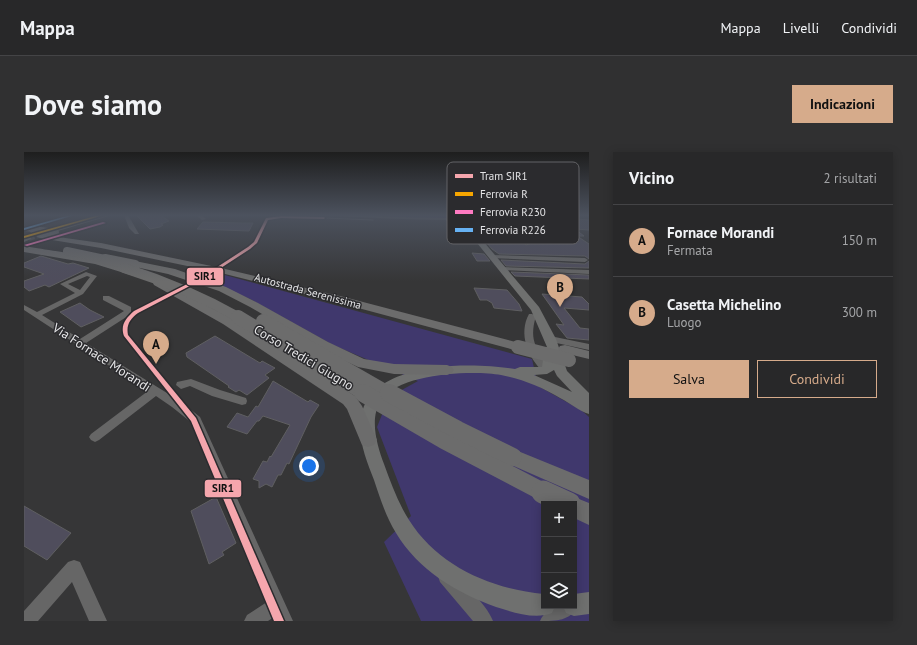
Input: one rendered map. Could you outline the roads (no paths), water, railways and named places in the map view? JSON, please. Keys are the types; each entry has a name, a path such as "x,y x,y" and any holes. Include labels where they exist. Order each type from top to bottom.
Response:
{"highway":[{"name":"Autostrada Serenissima","path":"58,237 230,271 567,354 589,355"},
{"name":"Autostrada Serenissima","path":"86,237 142,246 282,276 522,343"},
{"name":"Corso Tredici Giugno","path":"25,239 119,264 166,274 217,295 396,397 458,430 513,457 589,490"},
{"name":"Corso Tredici Giugno","path":"24,249 119,264 173,284 213,303 425,430 506,474 563,501"},
{"path":"119,264 138,263 166,270 213,286 254,305 329,348 362,364 390,368 447,370"},
{"path":"119,264 186,298 275,352 349,400 354,406 368,440"},
{"name":"Autostrada Serenissima","path":"567,354 589,366"},
{"path":"577,508 589,514"}],"main road":[{"path":"481,244 536,309 550,339 561,373 583,393 589,401"},
{"path":"519,290 532,316 549,360 550,366 546,370 447,370 402,379 386,386 374,397 369,411 368,440 384,484 403,528 423,552 437,565 498,598 515,602 541,605"},
{"path":"504,371 527,377 544,384 561,392 589,409"},
{"path":"577,605 589,603"}],"street":[{"path":"492,257 586,260"},
{"path":"502,269 589,272"},
{"path":"36,314 81,293"},
{"path":"81,342 128,312 128,309 106,298"},
{"name":"Via Fornace Morandi","path":"24,307 176,404 196,420 284,621"},
{"path":"550,339 589,347"},
{"path":"181,385 191,382 216,393 242,401"},
{"path":"95,437 155,391"},
{"path":"437,565 456,591 468,600 484,621"},
{"path":"27,621 74,568 98,621"},
{"path":"253,621 277,605"},
{"path":"550,621 566,609"}],"tram line":[{"name":"SIR1","path":"258,237 255,243 249,248 206,276 136,312 128,319 125,325 125,331 126,335 194,420 279,621"}],"rail line":[{"name":"R230","path":"26,245 55,237"}],"place":[{"name":"Casetta Michelino","path":"560,307"},
{"name":"Fornace Morandi","path":"156,364"}]}
